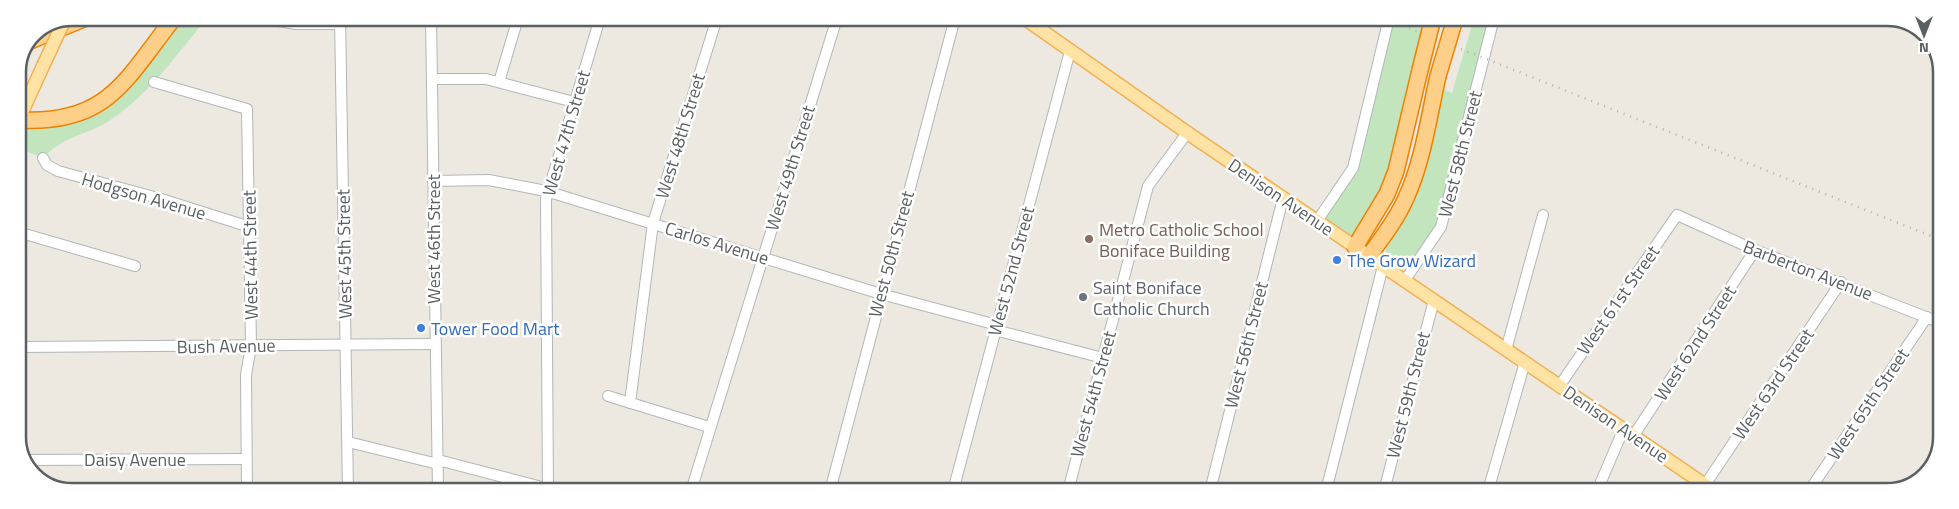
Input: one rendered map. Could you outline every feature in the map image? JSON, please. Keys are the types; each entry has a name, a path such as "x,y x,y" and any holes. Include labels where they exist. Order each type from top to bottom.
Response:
{"highway":[{"path":"26,120 58,118 94,108 122,84 168,26"},
{"path":"1355,247 1387,194 1396,171 1431,26"},
{"path":"1369,256 1398,214 1410,190 1438,76 1453,26"},
{"path":"47,34 64,27"}],"main road":[{"name":"Denison Avenue","path":"1035,26 1187,133 1629,432 1698,483"},
{"path":"26,103 61,28"}],"street":[{"name":"West 45th Street","path":"340,26 348,483"},
{"name":"West 46th Street","path":"431,26 434,344 438,483"},
{"path":"499,82 516,26"},
{"name":"West 47th Street","path":"551,483 546,191 598,26"},
{"name":"West 48th Street","path":"630,403 653,224 715,26"},
{"name":"West 49th Street","path":"693,483 834,26"},
{"name":"West 50th Street","path":"832,483 953,26"},
{"path":"1317,221 1353,168 1387,26"},
{"name":"West 58th Street","path":"1404,280 1441,228 1492,26"},
{"name":"West 52nd Street","path":"955,483 1070,51"},
{"path":"433,79 486,79 574,102"},
{"name":"West 44th Street","path":"154,82 247,109 251,346 246,374 246,483"},
{"name":"West 54th Street","path":"1070,483 1148,186 1187,133"},
{"name":"Hodgson Avenue","path":"42,158 47,164 58,171 158,198 250,227"},
{"name":"Carlos Avenue","path":"433,181 490,180 546,191 881,294 1103,358"},
{"name":"West 56th Street","path":"1212,483 1283,198"},
{"path":"1506,350 1542,216"},
{"name":"Barberton Avenue","path":"1677,216 1755,250 1841,282 1933,320"},
{"name":"West 61st Street","path":"1560,385 1677,216"},
{"path":"26,234 135,266"},
{"name":"West 62nd Street","path":"1602,483 1629,432 1755,250"},
{"path":"1328,483 1383,266"},
{"name":"West 63rd Street","path":"1706,483 1841,282"},
{"name":"West 59th Street","path":"1386,483 1434,300"},
{"name":"West 65th Street","path":"1815,483 1927,317"},
{"name":"Bush Avenue","path":"26,347 434,344"},
{"path":"1490,483 1525,362"},
{"path":"608,396 710,427"},
{"path":"348,442 523,483"},
{"name":"Daisy Avenue","path":"33,460 246,459"}],"green space":[{"path":"167,26 200,26 162,73 123,111 100,126 67,140 51,150 43,158 26,151 26,120 94,108"},
{"path":"1387,26 1431,26 1400,154 1355,247 1317,221 1353,168"},
{"path":"1472,26 1489,26 1438,229 1408,270 1386,256 1386,244 1441,88 1452,93"}],"railway":[{"path":"1403,26 1933,237"}],"place":[{"name":"Metro Catholic School Boniface Building","path":"1089,239"},
{"name":"The Grow Wizard","path":"1337,260"},
{"name":"Saint Boniface Catholic Church","path":"1083,297"},
{"name":"Tower Food Mart","path":"421,328"}]}
